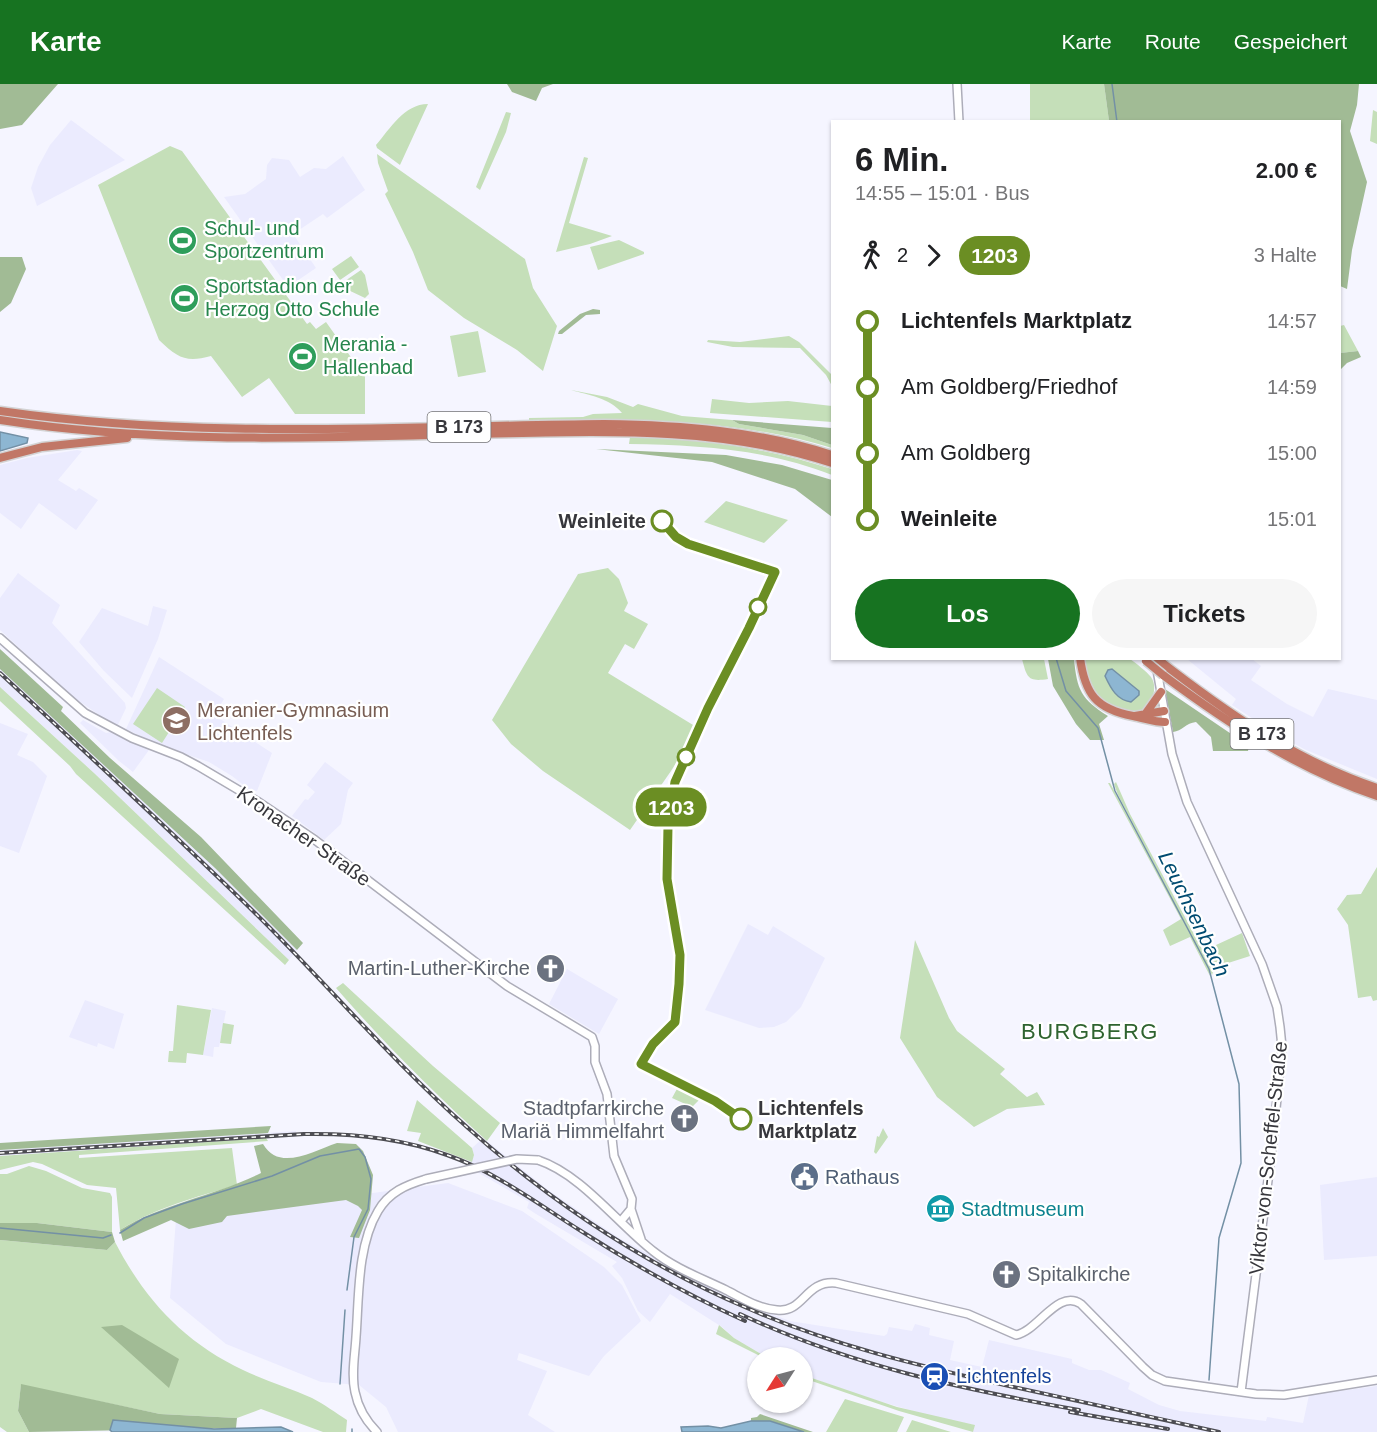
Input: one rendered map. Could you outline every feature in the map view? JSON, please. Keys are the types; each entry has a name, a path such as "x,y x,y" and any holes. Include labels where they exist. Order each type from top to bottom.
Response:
{"highway":[{"name":"B 173","path":"0,411 108,424 226,429 665,425 741,433 831,455"},
{"name":"B 173","path":"0,420 101,432 160,435 288,437 665,433 759,444 831,464"},
{"path":"0,458 42,447 160,435"},
{"path":"1081,660 1085,685 1098,702 1118,713 1154,722 1166,722"},
{"name":"B 173","path":"1151,660 1163,675 1222,718 1274,750 1339,782 1377,796"},
{"name":"B 173","path":"1151,660 1266,736 1318,764 1377,788"},
{"path":"1146,713 1161,692"},
{"path":"1135,716 1164,711"}],"street":[{"path":"957,84 959,120"},
{"name":"Kronacher Straße","path":"0,638 85,713 132,738 190,761 257,801 315,840 507,986 594,1041 596,1062 607,1094 614,1156 631,1194 631,1209"},
{"name":"Viktor-von-Scheffel-Straße","path":"1150,660 1161,692 1173,759 1187,802 1262,964 1277,1007 1280,1027 1281,1047 1273,1138 1241,1392"},
{"path":"377,1432 362,1413 355,1394 354,1364 357,1305 364,1247 378,1210 398,1189 426,1179 517,1160 538,1160 553,1166 621,1221 658,1255 681,1269 755,1304 777,1310 786,1310 794,1306 817,1284 836,1282 951,1310 981,1319 1016,1335 1026,1332 1055,1307 1071,1299 1081,1304 1143,1367 1159,1379 1241,1392 1284,1395 1377,1380"},
{"path":"631,1209 642,1242"},
{"path":"621,1221 631,1209"}],"shaded area":[{"path":"71,120 125,160 37,206 31,188 38,167 50,145"},
{"path":"343,156 365,190 327,218 323,214 293,234 316,268 288,287 224,197 245,194 266,179 267,165 272,158 289,160 300,177 314,168 326,169"},
{"path":"77,450 82,451 58,480 76,491 79,488 98,500 76,530 39,503 21,529 0,513 0,465"},
{"path":"18,573 60,605 52,623 125,703 126,708 117,727 70,695 0,630 0,598"},
{"path":"153,606 167,610 158,639 132,698 79,642 102,608 148,626"},
{"name":"Meranier-Gymnasium Lichtenfels","path":"159,657 224,699 214,715 272,753 257,791 251,791 209,762 159,745 126,729"},
{"path":"1188,660 1253,660 1261,666 1251,680 1287,704 1313,717 1328,689 1377,700 1377,779 1306,750 1273,732 1232,705 1236,699"},
{"path":"0,669 215,868 297,950 289,960 94,773 0,687"},
{"path":"83,720 106,733 111,732 149,750 133,772 80,723"},
{"path":"0,723 28,734 17,755 33,762 47,776 19,853 0,846"},
{"path":"325,762 353,783 348,790 341,824 324,840 292,816 305,799 308,800 315,792 307,785"},
{"path":"748,924 768,935 773,926 825,958 801,1007 786,1022 774,1027 759,1028 705,1010"},
{"path":"567,969 618,999 599,1034 549,1004"},
{"path":"85,1000 124,1014 114,1049 98,1043 97,1047 69,1037"},
{"path":"212,1008 226,1011 219,1047 214,1047 213,1057 203,1055"},
{"path":"296,1131 296,1136 0,1156 0,1150"},
{"path":"483,1138 548,1190 619,1238 730,1298 790,1321 884,1336 889,1327 912,1331 915,1324 930,1328 929,1335 954,1341 950,1360 982,1367 989,1340 1072,1359 1072,1363 1089,1370 1101,1370 1130,1383 1128,1389 1159,1405 1180,1411 1266,1421 1267,1417 1303,1423 1309,1395 1377,1386 1377,1432 973,1432 974,1425 927,1415 813,1379 813,1347 749,1347 670,1294 650,1322 638,1311 622,1278 612,1266 617,1262 527,1208 529,1202 463,1164 466,1159 471,1161 474,1155 472,1148"},
{"path":"1377,1177 1377,1256 1324,1260 1320,1185"},
{"path":"448,1183 522,1211 604,1267 622,1285 641,1321 604,1356 589,1376 519,1353 517,1360 547,1371 528,1415 555,1432 398,1432 386,1407 359,1385 321,1382 226,1344 170,1298 176,1219"}],"green space":[{"path":"0,84 58,84 22,125 0,129"},
{"path":"507,84 553,84 542,88 536,101 512,92"},
{"path":"1030,84 1104,84 1109,120 1030,120"},
{"path":"1104,84 1359,84 1357,105 1350,131 1367,182 1352,250 1347,289 1341,286 1341,120 1109,120"},
{"path":"428,104 400,165 377,148 376,145 392,125 405,113 419,105"},
{"path":"1373,110 1377,112 1377,144 1370,141"},
{"path":"506,112 511,113 506,132 480,190 476,187"},
{"name":"Schul- und Sportzentrum","path":"170,146 182,151 307,324 310,322 316,329 326,322 365,377 365,414 295,414 269,378 242,397 211,356 189,359 177,355 159,340 98,185"},
{"path":"377,154 525,259 533,288 557,326 543,371 517,350 464,318 428,290 413,252 385,194 388,191"},
{"path":"584,157 588,158 569,223 612,236 556,252"},
{"path":"619,240 644,254 598,270 590,247"},
{"path":"351,256 359,267 340,280 332,269"},
{"path":"0,257 22,257 26,269 11,303 0,312"},
{"path":"361,270 365,275 369,294 365,298 346,289 342,283"},
{"path":"593,309 600,310 600,314 586,315 562,334 558,334 580,314"},
{"path":"1344,325 1358,351 1341,353 1341,326"},
{"path":"478,331 486,372 458,377 450,336"},
{"path":"789,336 799,342 831,374 831,384 826,375 800,348 733,347 707,342 708,340 740,342"},
{"path":"1358,351 1361,357 1347,363 1341,369 1341,353"},
{"path":"571,390 607,397 633,407 638,404 682,416 732,420 739,424 803,435 831,445 831,448 758,431 682,422 529,420 529,418 583,417 593,414 622,413 605,400"},
{"path":"712,399 749,403 788,401 831,406 831,422 710,413"},
{"path":"732,420 831,428 831,445 803,435 739,424"},
{"path":"630,437 707,442 782,455 831,469 831,475 783,459 732,450 629,444"},
{"path":"596,449 726,455 782,465 831,480 831,516 795,489 712,462"},
{"path":"726,501 788,520 764,543 704,522"},
{"path":"608,568 619,579 628,603 624,611 648,624 634,649 625,644 608,673 698,728 630,830 543,771 511,744 492,720 578,574"},
{"path":"0,649 63,707 61,711 110,758 201,837 303,943 297,950 215,868 0,669"},
{"path":"1022,660 1044,660 1048,679 1032,679 1025,671"},
{"path":"1048,660 1074,660 1082,693 1086,699 1108,716 1099,724 1104,740 1090,740 1076,724 1053,686"},
{"path":"1086,660 1131,660 1151,677 1154,692 1150,703 1138,712 1117,710 1107,705 1092,689 1085,669"},
{"path":"0,687 94,773 289,960 285,965 76,774 0,701"},
{"path":"157,688 185,707 162,743 133,724"},
{"path":"1165,689 1249,746 1248,751 1213,751 1211,737 1196,722 1173,732"},
{"path":"1116,782 1130,814 1203,951 1242,933 1250,956 1225,964 1212,975 1118,795 1114,784"},
{"path":"1108,783 1209,969 1210,976 1190,937 1170,946 1163,930 1181,919"},
{"path":"1377,867 1377,1000 1373,1001 1371,996 1358,998 1348,925 1337,909 1347,895 1361,894"},
{"path":"915,940 949,1018 957,1031 1005,1069 1000,1074 1027,1097 1037,1092 1045,1105 1007,1109 974,1127 937,1097 900,1038"},
{"path":"343,983 433,1066 500,1123 487,1141 409,1067 354,1008 336,988"},
{"path":"177,1005 211,1010 203,1055 187,1053 186,1063 168,1062 169,1051 173,1051"},
{"path":"223,1023 234,1025 231,1044 220,1043"},
{"path":"678,1087 699,1100 692,1107 672,1098"},
{"path":"417,1100 472,1148 474,1155 472,1162 418,1141 421,1133 407,1131"},
{"path":"271,1126 268,1133 0,1150 0,1143"},
{"path":"883,1128 888,1137 876,1154 874,1152 877,1136 879,1137"},
{"path":"266,1138 268,1141 79,1155 79,1158 232,1148 237,1185 162,1209 120,1230 116,1188 87,1185 33,1162 0,1170 0,1156"},
{"path":"337,1143 356,1144 363,1151 373,1175 370,1210 359,1238 350,1237 362,1210 346,1200 227,1216 222,1222 189,1229 171,1220 123,1241 120,1230 137,1221 261,1173 254,1146 263,1144 278,1157 287,1158 307,1154"},
{"path":"29,1166 46,1171 82,1188 110,1193 112,1232 37,1223 0,1223 0,1174 7,1174"},
{"path":"0,1223 37,1223 112,1232 115,1242 107,1250 0,1240"},
{"path":"0,1240 107,1250 115,1242 139,1283 153,1301 184,1332 222,1359 243,1370 321,1403 347,1420 346,1432 323,1432 261,1409 237,1418 160,1414 21,1385 18,1411 29,1432 7,1432 0,1427"},
{"path":"122,1325 179,1359 169,1388 101,1327"},
{"path":"719,1325 749,1347 747,1350 716,1334"},
{"path":"813,1378 897,1407 975,1425 973,1432 899,1411 813,1381"},
{"path":"21,1384 160,1414 237,1418 236,1428 29,1432 18,1411"},
{"path":"845,1399 904,1417 897,1432 826,1432"},
{"path":"760,1414 813,1432 804,1432 770,1421 751,1421 751,1418"},
{"path":"912,1420 951,1432 906,1432"}],"water":[{"path":"0,432 28,438 27,443 0,451"},
{"path":"1112,669 1139,691 1139,695 1131,702 1118,696 1110,685 1105,676 1108,670"},
{"path":"113,1420 214,1429 281,1427 293,1432 112,1432 110,1430"},
{"path":"751,1421 770,1421 804,1432 682,1432 681,1427 721,1428"}],"waterway":[{"name":"Leuchsenbach","path":"1112,84 1117,120"},
{"name":"Leuchsenbach","path":"1057,660 1066,691 1098,728 1115,791 1209,969 1239,1084 1241,1163 1219,1238 1209,1380"},
{"path":"120,1233 144,1218 182,1204 272,1176 320,1156 359,1149 365,1157 371,1179 368,1209 354,1237 347,1290"},
{"path":"0,1228 103,1238 111,1235"},
{"path":"340,1384 345,1310"}],"railway":[{"path":"0,673 254,912 386,1049 468,1128 532,1181 635,1251 709,1291 747,1308 843,1344 976,1378 1219,1432"},
{"path":"0,1153 304,1134 340,1134 412,1144 483,1170 641,1268 745,1321"},
{"path":"740,1314 822,1348 906,1373 1079,1410"},
{"path":"1070,1412 1168,1429"}],"bus line":[{"name":"1203","path":"662,521 676,537 688,544 775,572 708,708 675,782 668,826 667,879 680,955 675,1022 653,1044 641,1064 715,1101 741,1119"}],"place":[{"name":"Schul- und Sportzentrum","path":"183,240"},
{"name":"Sportstadion der Herzog Otto Schule","path":"184,298"},
{"name":"Merania - Hallenbad","path":"302,356"},
{"name":"Weinleite","path":"662,521"},
{"name":"Meranier-Gymnasium Lichtenfels","path":"176,721"},
{"name":"Martin-Luther-Kirche","path":"551,968"},
{"name":"Stadtpfarrkirche Mariä Himmelfahrt","path":"685,1119"},
{"name":"Lichtenfels Marktplatz","path":"741,1119"},
{"name":"Rathaus","path":"804,1177"},
{"name":"Stadtmuseum","path":"940,1209"},
{"name":"Spitalkirche","path":"1006,1274"},
{"name":"Lichtenfels","path":"935,1376"}],"district":[{"name":"BURGBERG","path":"1090,1031"}]}
